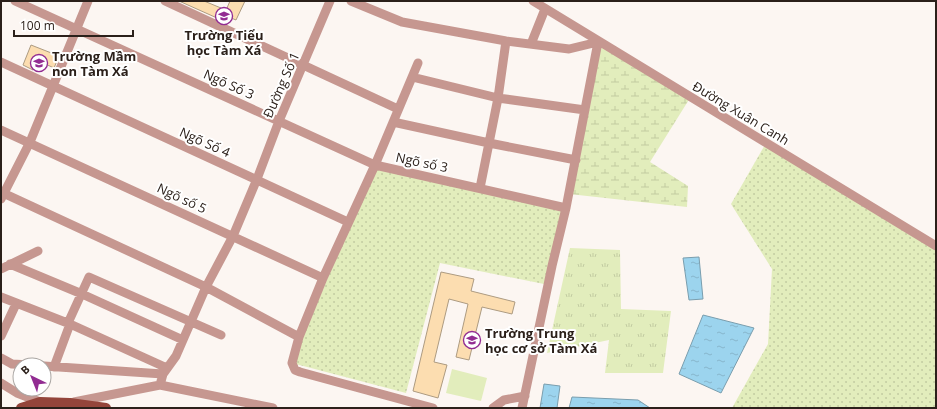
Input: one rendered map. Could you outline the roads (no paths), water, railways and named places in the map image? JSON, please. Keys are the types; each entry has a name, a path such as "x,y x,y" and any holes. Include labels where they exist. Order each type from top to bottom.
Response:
{"main road":[{"path":"21,408 40,402 106,408"}],"street":[{"name":"Ngõ Số 3","path":"16,1 279,121"},
{"path":"88,1 30,142 2,195 206,287 299,337"},
{"path":"165,1 304,64 398,109"},
{"name":"Đường Số 1","path":"160,385 165,371 176,356 206,287 233,236 279,121 330,1"},
{"path":"351,1 402,22 506,41 569,49 598,42 576,160 522,408"},
{"name":"Đường Xuân Canh","path":"533,1 545,10 936,246"},
{"path":"531,44 545,10"},
{"path":"480,188 498,98 506,41"},
{"name":"Ngõ Số 4","path":"1,62 348,222"},
{"path":"418,63 375,165 323,278 299,337 292,363 295,370 432,408"},
{"path":"412,77 498,98 585,110"},
{"name":"Ngõ số 3","path":"279,121 375,165 566,208"},
{"path":"393,122 576,160"},
{"name":"Ngõ số 5","path":"1,130 30,142 323,278"},
{"path":"1,269 38,251"},
{"path":"10,264 82,294 183,340"},
{"path":"165,371 54,367 69,324 89,277 221,335"},
{"path":"1,297 69,324 165,371"},
{"path":"1,336 16,304"},
{"path":"1,358 12,364"},
{"path":"1,383 17,393 40,402"},
{"path":"74,405 160,385 273,408"},
{"path":"492,408 504,400 525,396"}],"water":[{"path":"699,257 703,299 689,300 683,258"},
{"path":"703,315 754,328 721,393 679,374"},
{"path":"544,384 560,386 557,408 540,408"},
{"path":"572,397 638,400 650,408 569,408"}],"place":[{"name":"Trường Tiểu học Tàm Xá","path":"224,16"},
{"name":"Trường Mầm non Tàm Xá","path":"39,63"},
{"name":"Trường Trung học cơ sở Tàm Xá","path":"472,340"}]}
